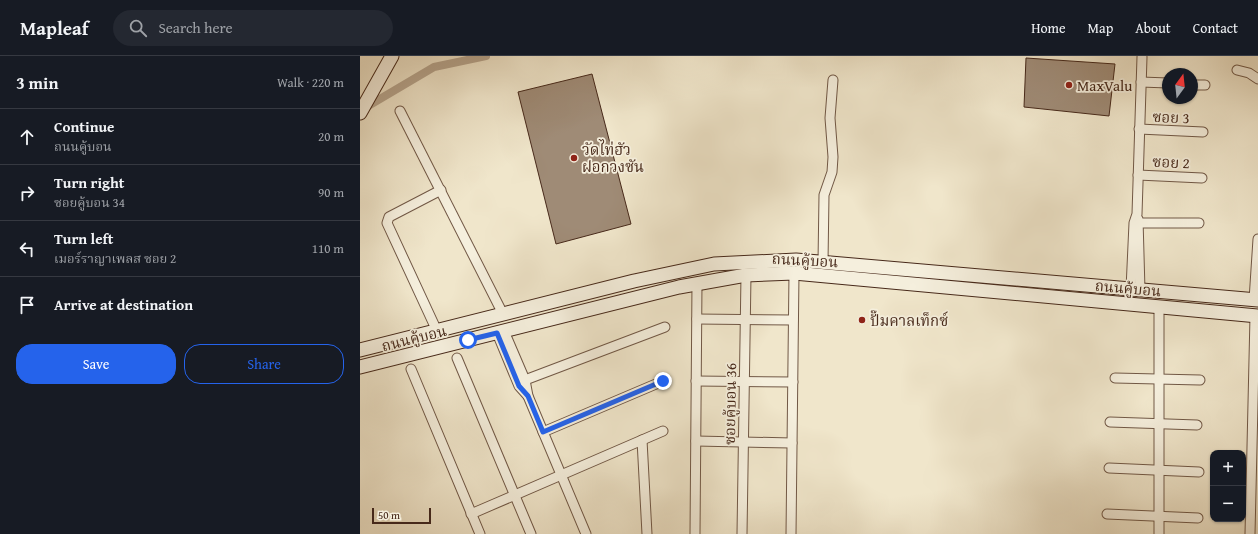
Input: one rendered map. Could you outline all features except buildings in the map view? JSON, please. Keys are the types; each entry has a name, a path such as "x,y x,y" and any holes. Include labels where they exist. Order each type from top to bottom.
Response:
{"main road":[{"path":"360,113 392,56"},
{"name":"ถนนคู้บอน","path":"360,350 634,281 714,264 796,260 1256,300"},
{"path":"918,284 920,271"},
{"name":"ถนนคู้บอน","path":"360,367 698,283 746,275 794,273 1256,316"}],"street":[{"path":"1136,289 1142,57"},
{"path":"1237,70 1249,73 1258,79"},
{"path":"823,263 824,195 832,172 833,157 830,130 833,80"},
{"path":"1141,82 1162,83"},
{"path":"1198,85 1205,85"},
{"path":"400,111 503,314"},
{"name":"ซอย 3","path":"1139,130 1203,132"},
{"name":"ซอย 2","path":"1138,175 1202,178"},
{"path":"437,331 387,223 389,217 440,190"},
{"path":"1137,220 1199,224"},
{"path":"1256,300 1258,239"},
{"path":"791,534 794,273"},
{"name":"ซอยคู้บอน 36","path":"742,534 746,275"},
{"path":"695,534 698,283"},
{"path":"1159,307 1159,534"},
{"path":"1250,534 1256,316"},
{"path":"697,319 793,320"},
{"path":"525,380 665,327"},
{"path":"500,332 525,380 528,396 586,534"},
{"path":"500,332 519,386 528,396"},
{"path":"457,358 531,534"},
{"path":"411,369 480,534"},
{"path":"1115,378 1200,380"},
{"path":"543,432 663,381"},
{"path":"696,381 793,382"},
{"path":"1110,422 1197,425"},
{"path":"471,514 663,431"},
{"path":"642,440 647,534"},
{"path":"696,441 792,442"},
{"path":"1109,468 1199,472"},
{"path":"1107,514 1159,515 1198,518"}],"waterway":[{"path":"363,109 434,67 486,56"}],"place":[{"name":"MaxValu","path":"1069,85"},
{"name":"วัดไท่ฮัว ฝอกวงซัน","path":"574,158"},
{"name":"ปั๊มคาลเท็กซ์","path":"862,320"}],"route":[{"path":"468,340 497,333 519,386 528,396 543,432 663,381"}]}
